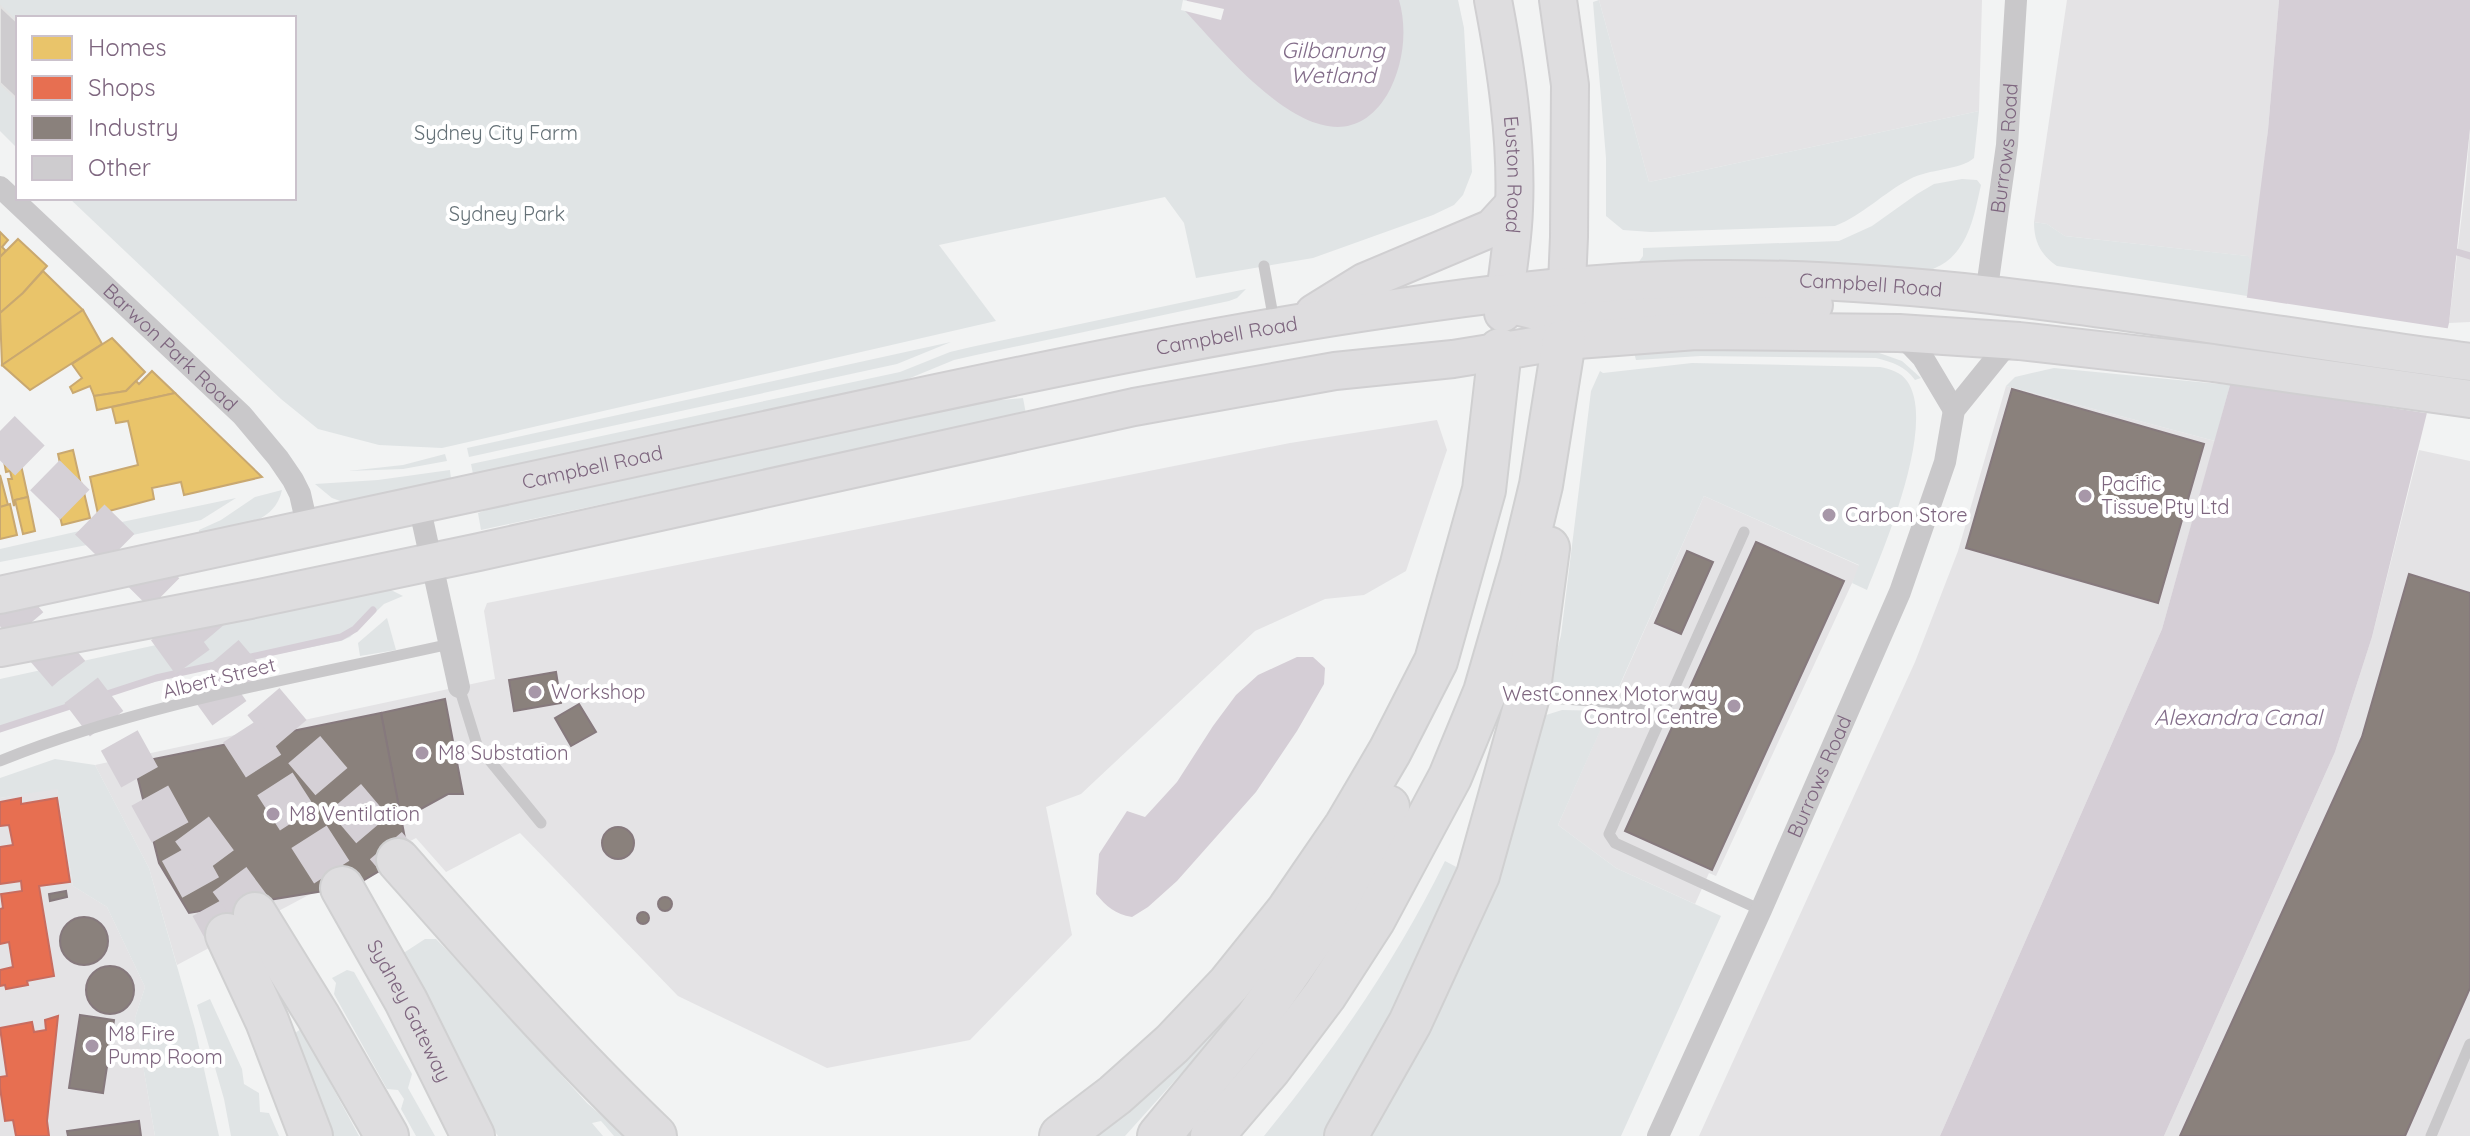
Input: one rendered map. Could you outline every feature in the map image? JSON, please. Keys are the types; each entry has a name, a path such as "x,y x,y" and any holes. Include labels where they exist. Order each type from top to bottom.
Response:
{"highway":[{"path":"1346,1136 1410,1023 1478,875 1507,694 1548,557 1549,439 1565,312"},
{"path":"1061,1136 1115,1095 1172,1044 1229,984 1287,912 1346,826 1390,751 1436,661 1484,490 1500,350"},
{"path":"1159,1136 1256,1019 1330,913 1393,796 1453,654 1499,489 1508,413 1500,350"},
{"path":"1212,1136 1325,995 1374,919 1450,777 1507,694"},
{"path":"398,860 509,985 655,1136"},
{"name":"Sydney Gateway","path":"342,888 406,1001 473,1136"},
{"path":"311,1136 267,1021 241,925 318,1016 387,1136"},
{"path":"619,1101 677,1136"}],"main road":[{"name":"Euston Road","path":"1493,0 1508,93 1514,204 1500,350"},
{"path":"1558,0 1570,85 1565,312 1810,304 1947,317 1974,322 2019,341"},
{"path":"1287,324 1364,282 1492,228 1514,204"},
{"name":"Campbell Road","path":"0,648 250,600 1134,407 1335,371 1453,359 1500,350 1565,312 1709,279 1802,280 1986,295 2466,362"},
{"name":"Campbell Road","path":"0,595 994,381 1287,324 1505,291 1565,312 1696,331 1899,333 2019,341 2213,363 2464,398"}],"street":[{"name":"Burrows Road","path":"1986,295 2007,145 2016,0"},
{"name":"Barwon Park Road","path":"0,187 242,415 293,480 300,494 308,529"},
{"path":"1899,333 1923,358 1954,410"},
{"name":"Burrows Road","path":"1658,1136 1900,592 1945,462 1954,410 2001,352 2019,341"},
{"path":"419,505 459,687"}],"lane":[{"path":"1264,266 1287,324"},
{"path":"1744,532 1610,829 1611,839 1615,843 1761,910"},
{"name":"Albert Street","path":"0,761 59,740 188,703 450,644"},
{"path":"459,687 477,745 541,823"},
{"path":"1507,694 1631,704 1661,716"},
{"path":"2431,1136 2470,1044"}],"shaded area":[{"path":"1599,0 1982,0 1979,111 1649,182"},
{"path":"2067,0 2279,0 2253,265 2247,256 2065,236 2047,224 2034,222"},
{"path":"2470,129 2470,322 2449,323 2466,180"},
{"path":"2006,386 2215,441 2162,629 1940,1136 1699,1136 1915,662 1958,551"},
{"path":"1437,420 1447,450 1406,571 1364,595 1325,599 1255,631 1081,794 1046,807 1072,935 970,1040 827,1068 678,996 520,833 446,872 416,838 177,965 149,868 95,765 495,679 484,611 487,603 1290,443"},
{"path":"2419,450 2470,461 2470,1136 2164,1136 2335,752 2372,637"},
{"path":"1704,496 1860,566 1716,876 1709,873 1695,904 1616,868 1558,825"},
{"path":"57,788 73,886 107,907 145,987 135,1018 155,1136 0,1136 0,798"}],"green space":[{"name":"Sydney Park","path":"0,0 1458,0 1464,28 1472,172 1463,195 1454,205 1433,215 1313,258 1196,278 1184,223 1165,197 939,245 996,321 442,448 379,445 318,429 281,399 71,200 296,200 296,16 16,16 16,147 0,131"},
{"path":"1599,0 1649,182 1979,111 1974,158 1961,165 1910,179 1835,226 1651,232 1623,230 1606,216 1606,158 1593,2"},
{"path":"1977,180 1981,185 1968,233 1946,262 1928,271 1903,275 1653,267 1638,263 1643,256 1643,248 1839,241 1872,226 1934,184"},
{"path":"2034,222 2047,224 2065,236 2248,256 2253,265 2247,296 2057,266 2040,247"},
{"path":"1246,289 1229,301 954,360 903,381 473,474 471,464 900,372 950,352"},
{"path":"951,342 897,364 469,457 467,448"},
{"path":"1633,349 1868,349 1902,361 1921,378 1915,380 1898,365 1876,358 1701,356 1636,360"},
{"path":"1692,363 1880,367 1905,378 1915,400 1912,454 1895,515 1867,590 1852,583 1859,565 1704,496 1617,691 1556,689 1550,685 1550,677 1561,635 1591,391 1600,371"},
{"path":"2054,368 2230,385 2215,441 2006,386 2015,377"},
{"path":"1023,398 1026,414 481,530 478,513 503,504 968,403"},
{"path":"445,454 447,461 403,469 348,471 403,465"},
{"path":"450,470 451,479 346,503 332,498 315,484 378,480"},
{"path":"282,490 270,512 261,518 237,527 199,534 199,530 221,520 255,497"},
{"path":"236,498 201,520 101,542 98,527"},
{"path":"88,529 92,544 0,562 0,549"},
{"path":"387,588 403,596 384,604 350,637 341,641 186,673 105,696 0,732 0,679 170,642 226,620"},
{"path":"387,618 396,650 360,656 358,643"},
{"path":"1562,710 1609,711 1558,825 1616,868 1721,916 1621,1136 1365,1136 1539,723 1546,715"},
{"path":"55,759 95,765 149,868 195,1029 219,1136 155,1136 135,1018 145,987 107,907 73,886 57,789 0,798 0,778"},
{"path":"1445,861 1466,872 1334,1136 1264,1136 1362,1004 1406,934"},
{"path":"425,939 436,939 587,1103 625,1136 614,1136 601,1121 592,1123 603,1136 498,1136 477,1107 402,954"},
{"path":"347,970 354,972 412,1074 408,1088 435,1136 416,1136 401,1109 404,1099 398,1090 387,1089 334,994 336,983 332,978"},
{"path":"210,999 242,1069 244,1084 259,1093 260,1112 269,1113 279,1136 231,1136 224,1099 197,1005"},
{"path":"1215,1022 1222,1028 1125,1136 1081,1136"},
{"path":"301,1029 359,1136 329,1136 292,1035"}],"water":[{"name":"Gilbanung Wetland","path":"1187,0 1399,0 1403,36 1397,73 1387,95 1364,120 1337,127 1309,120 1280,104 1226,56 1185,11"},
{"name":"Alexandra Canal","path":"2279,0 2470,0 2470,129 2449,323 2372,637 2335,752 2164,1136 1940,1136 2162,629 2230,385 2247,296 2268,130"},
{"path":"1297,657 1313,657 1325,668 1324,684 1256,792 1177,881 1148,907 1132,917 1104,903 1096,894 1099,854 1127,811 1145,817 1177,782 1236,695 1258,675"}],"pier":[{"path":"1183,0 1224,9 1221,20 1181,10"},
{"path":"2243,297 2452,329 2432,414 2226,383"}],"building: Homes":[{"path":"0,232 8,240 2,247 6,251 0,257"},
{"path":"18,239 47,266 0,313 0,257"},
{"path":"43,271 83,310 2,365 0,313"},
{"path":"83,310 102,344 30,390 2,365"},
{"path":"112,338 145,372 126,391 94,396 90,386 73,393 70,387 82,378 72,364"},
{"path":"152,371 175,393 97,410 94,396 126,391"},
{"path":"175,393 262,477 184,495 181,482 152,488 154,499 98,514 90,477 138,465 128,421 116,423 112,407"},
{"path":"16,442 28,497 15,500 14,506 8,479 12,479 10,471 6,472 1,445"},
{"path":"73,450 81,485 54,491 51,479 63,477 58,454"},
{"path":"0,475 8,505 0,507"},
{"path":"82,484 90,518 62,525 54,491"},
{"path":"28,497 35,531 23,534 15,500"},
{"path":"10,504 17,535 0,539 0,507"}],"building: Shops":[{"path":"21,798 21,804 57,798 70,882 39,886 54,976 6,989 5,985 0,986 0,970 13,967 9,942 0,944 1,894 22,891 21,881 0,884 0,847 13,845 9,825 0,826 0,802"},
{"path":"58,1016 47,1121 49,1136 16,1136 13,1120 5,1121 0,1088 0,1077 7,1076 0,1028 32,1022 34,1032 46,1030 45,1020"}],"building: Industry":[{"name":"Pacific Tissue Pty Ltd","path":"2012,389 2204,444 2158,603 1966,548"},
{"name":"WestConnex Motorway Control Centre","path":"1756,542 1844,581 1712,870 1625,831"},
{"path":"1687,551 1713,562 1681,634 1655,623"},
{"path":"2409,574 2470,593 2470,988 2405,1136 2180,1136 2362,737"},
{"name":"Workshop","path":"556,672 561,703 514,711 509,680"},
{"name":"M8 Substation","path":"445,699 463,794 448,794 401,820 381,713"},
{"path":"579,704 596,732 571,746 555,718"},
{"name":"M8 Ventilation","path":"381,713 408,854 354,886 189,913 159,863 134,763"},
{"path":"618,827 629,832 634,843 629,854 618,859 607,854 602,843 607,832"},
{"path":"66,891 67,897 50,901 49,894"},
{"path":"665,897 672,904 665,911 658,904"},
{"path":"638,913 648,913 648,923 638,923"},
{"path":"84,917 101,924 108,941 101,958 84,965 67,958 60,941 67,924"},
{"path":"110,966 127,973 134,990 127,1007 110,1014 93,1007 86,990 93,973"},
{"name":"M8 Fire Pump Room","path":"80,1015 114,1020 103,1093 69,1088"},
{"path":"139,1121 141,1136 68,1136 67,1131"}],"building: Other":[{"path":"0,6 16,21 16,98 0,83"}],"waterway":[{"path":"2457,252 2470,256"},
{"path":"0,729 156,678 341,637 355,629 373,610"}],"tunnel":[{"path":"0,431 205,633 398,860"},
{"path":"0,594 68,673 119,740 227,935"},
{"path":"168,628 230,714 342,888"},
{"path":"192,829 255,914"}],"place":[{"name":"Pacific Tissue Pty Ltd","path":"2085,496"},
{"name":"Carbon Store","path":"1829,515"},
{"name":"Workshop","path":"535,692"},
{"name":"WestConnex Motorway Control Centre","path":"1734,706"},
{"name":"M8 Substation","path":"422,753"},
{"name":"M8 Ventilation","path":"273,814"},
{"name":"M8 Fire Pump Room","path":"92,1046"}],"park label":[{"name":"Sydney City Farm","path":"496,133"}]}
